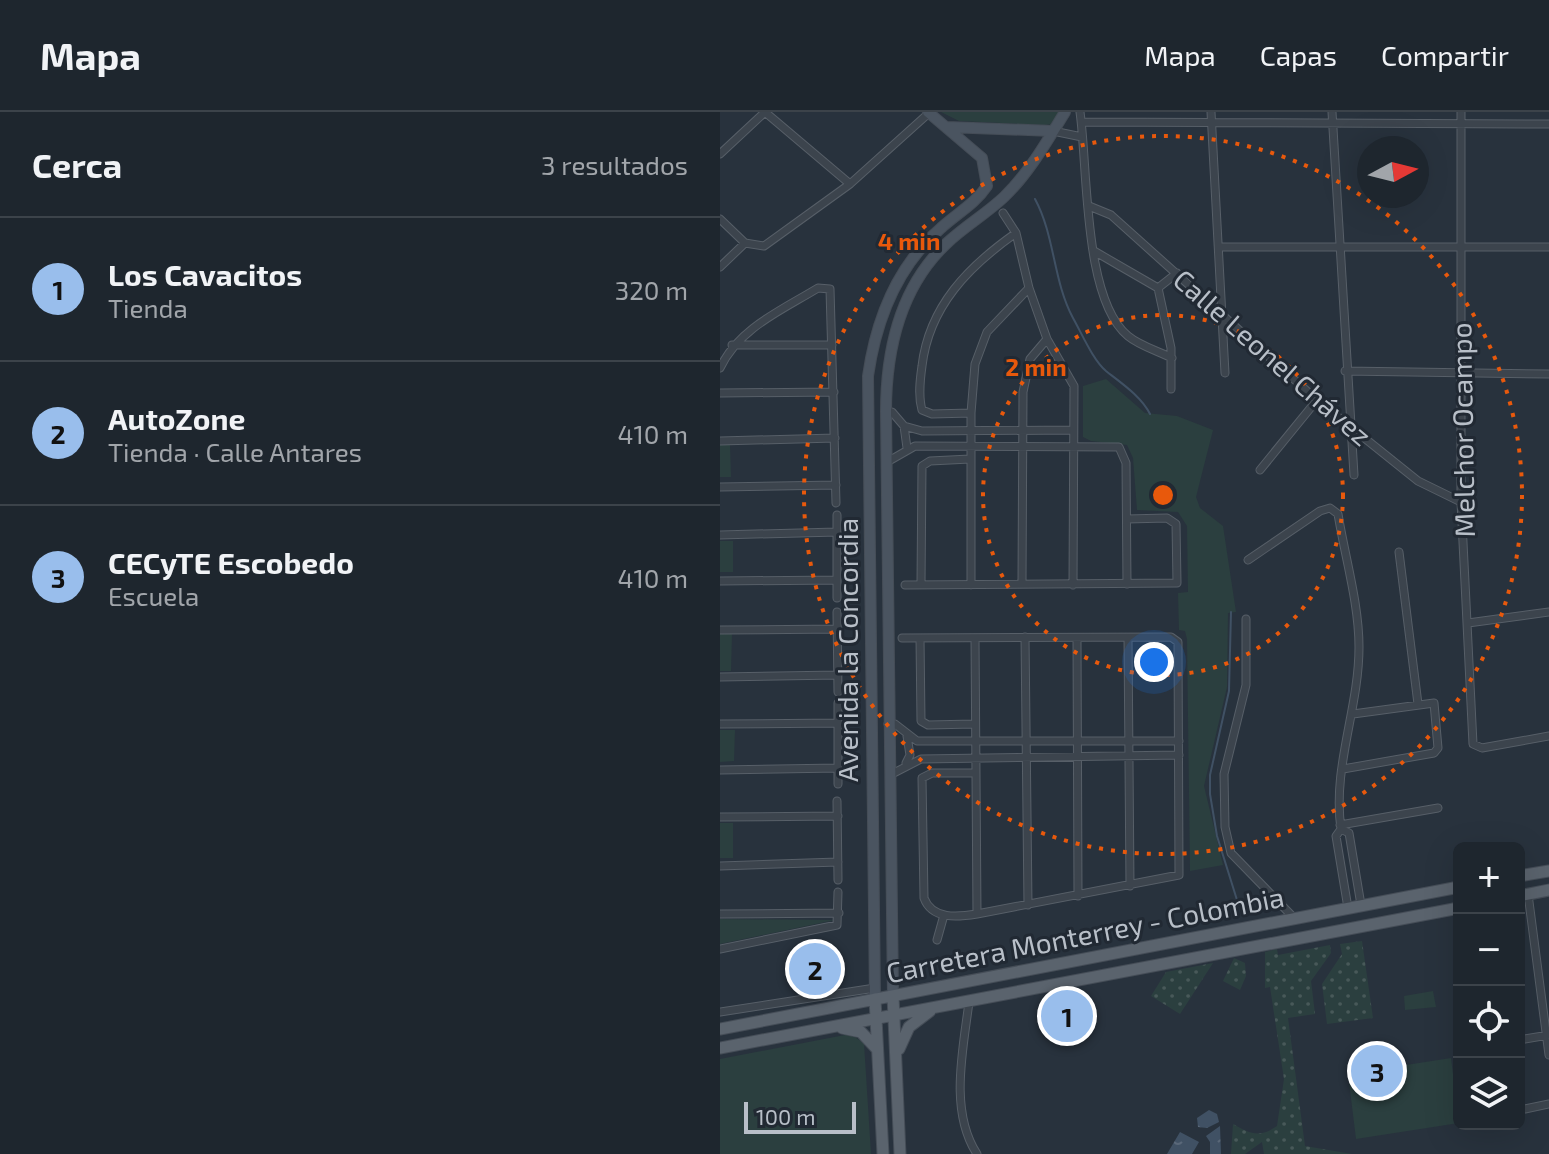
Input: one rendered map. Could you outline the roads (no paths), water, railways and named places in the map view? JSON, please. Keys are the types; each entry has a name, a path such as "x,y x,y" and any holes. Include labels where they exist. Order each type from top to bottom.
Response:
{"main road":[{"path":"928,112 982,158 987,186 1003,198"},
{"name":"Avenida la Concordia","path":"900,1154 893,996 888,724 886,412 893,338 913,289 944,245 1003,198 1065,112"},
{"path":"947,127 1053,131"},
{"name":"Avenida la Concordia","path":"883,1154 873,899 869,413 872,349 894,289 918,251 987,186"},
{"path":"869,413 886,412"},
{"path":"870,462 887,462"},
{"path":"872,724 888,724"},
{"path":"872,775 890,775"},
{"path":"1525,875 1549,871"},
{"name":"Carretera Monterrey - Colombia","path":"720,1029 875,994 893,996 1453,888"},
{"path":"1525,895 1549,890"},
{"path":"873,899 891,898"},
{"name":"Carretera Monterrey - Colombia","path":"720,1048 1453,909"},
{"path":"895,1061 909,1027 933,1009"},
{"path":"834,1027 861,1032 878,1050"}],"street":[{"path":"720,154 765,112 850,184"},
{"path":"720,219 745,243 764,246 850,184 928,112"},
{"path":"1080,112 1100,289 1113,318 1129,338 1172,358"},
{"path":"1211,112 1225,373"},
{"path":"1332,112 1345,371 1354,475"},
{"name":"Melchor Ocampo","path":"1461,112 1461,502 1474,747 1549,736"},
{"path":"1082,122 1549,124"},
{"path":"1053,131 1082,137"},
{"name":"Calle Leonel Chávez","path":"1089,206 1108,213 1177,273 1222,318 1418,481 1461,502"},
{"path":"1003,213 1016,233 1029,288 1047,339 1074,386 1073,585"},
{"path":"971,413 932,414 922,410 923,356 932,326 955,286 991,251 1016,233"},
{"path":"720,267 745,243"},
{"path":"1220,247 1549,247"},
{"path":"1094,251 1158,288 1172,358 1171,389"},
{"path":"1158,288 1177,273"},
{"path":"720,368 732,345 818,288 827,286 833,294 836,503"},
{"path":"971,585 971,413 977,351 999,315 1029,288"},
{"path":"1022,584 1021,444 1026,370 1035,352 1047,339"},
{"path":"732,345 832,345"},
{"path":"1345,371 1549,374"},
{"path":"720,393 834,392"},
{"path":"1260,470 1317,400"},
{"path":"886,412 892,412 904,426 907,448"},
{"path":"904,426 933,430 1073,430"},
{"path":"933,430 934,446"},
{"path":"952,430 953,445"},
{"path":"720,441 835,438"},
{"path":"887,462 893,461 907,448 934,446 1116,446 1122,451 1127,519 1127,584"},
{"path":"921,585 922,466 930,461 970,459"},
{"path":"720,487 836,485"},
{"path":"1248,560 1320,511 1330,508 1338,514 1359,643 1353,714 1336,801 1341,827 1336,836 1348,908"},
{"path":"837,515 837,598"},
{"path":"905,585 1177,583 1178,529 1173,521 1127,519"},
{"path":"720,535 837,532"},
{"path":"1399,552 1418,704"},
{"path":"720,581 837,580"},
{"path":"837,612 838,692"},
{"path":"1468,623 1549,612"},
{"path":"1246,619 1248,665 1242,711 1224,774 1227,840 1231,853 1294,918"},
{"path":"720,630 838,629"},
{"path":"1025,637 1028,905"},
{"path":"902,638 1177,640 1181,873 1028,905 977,914 944,915 927,906 924,898 922,778 932,773 975,773"},
{"path":"920,638 921,721 928,725 974,724"},
{"path":"975,638 977,914"},
{"path":"1077,638 1078,896"},
{"path":"1128,638 1130,886"},
{"path":"720,677 838,675"},
{"path":"838,703 838,784"},
{"path":"1343,769 1434,753 1438,748 1434,703 1353,714"},
{"path":"720,724 838,723"},
{"path":"888,724 895,724 917,741 1179,741"},
{"path":"890,775 896,774 910,755 907,736"},
{"path":"935,742 935,758"},
{"path":"906,763 935,758 1179,755"},
{"path":"720,770 838,768"},
{"path":"837,801 838,880"},
{"path":"1341,827 1438,808"},
{"path":"720,817 838,816"},
{"path":"1341,827 1349,833 1361,905"},
{"path":"1339,853 1352,851"},
{"path":"720,866 838,862"},
{"path":"720,949 837,925 838,892"},
{"path":"1525,901 1549,1055"},
{"path":"720,914 839,913"},
{"path":"937,940 944,915"},
{"path":"720,1012 769,1003 875,994"},
{"path":"969,1002 961,1088 964,1124 977,1154"},
{"path":"769,1003 773,1019"},
{"path":"1525,1039 1548,1035"},
{"path":"1525,1109 1549,1104"}],"water":[{"path":"1209,1110 1217,1114 1219,1122 1207,1128 1198,1127 1197,1118"},
{"path":"1220,1126 1221,1154 1210,1154 1210,1142 1206,1136"},
{"path":"1180,1132 1199,1142 1192,1154 1167,1154"}],"waterway":[{"path":"1035,199 1047,228 1066,304 1092,354 1101,366 1136,396 1150,414"},
{"path":"1231,612 1229,691 1210,775 1210,794 1217,836 1237,900"}],"place":[{"name":"AutoZone","path":"815,969"},
{"name":"Los Cavacitos","path":"1067,1016"},
{"name":"CECyTE Escobedo","path":"1377,1071"}]}
